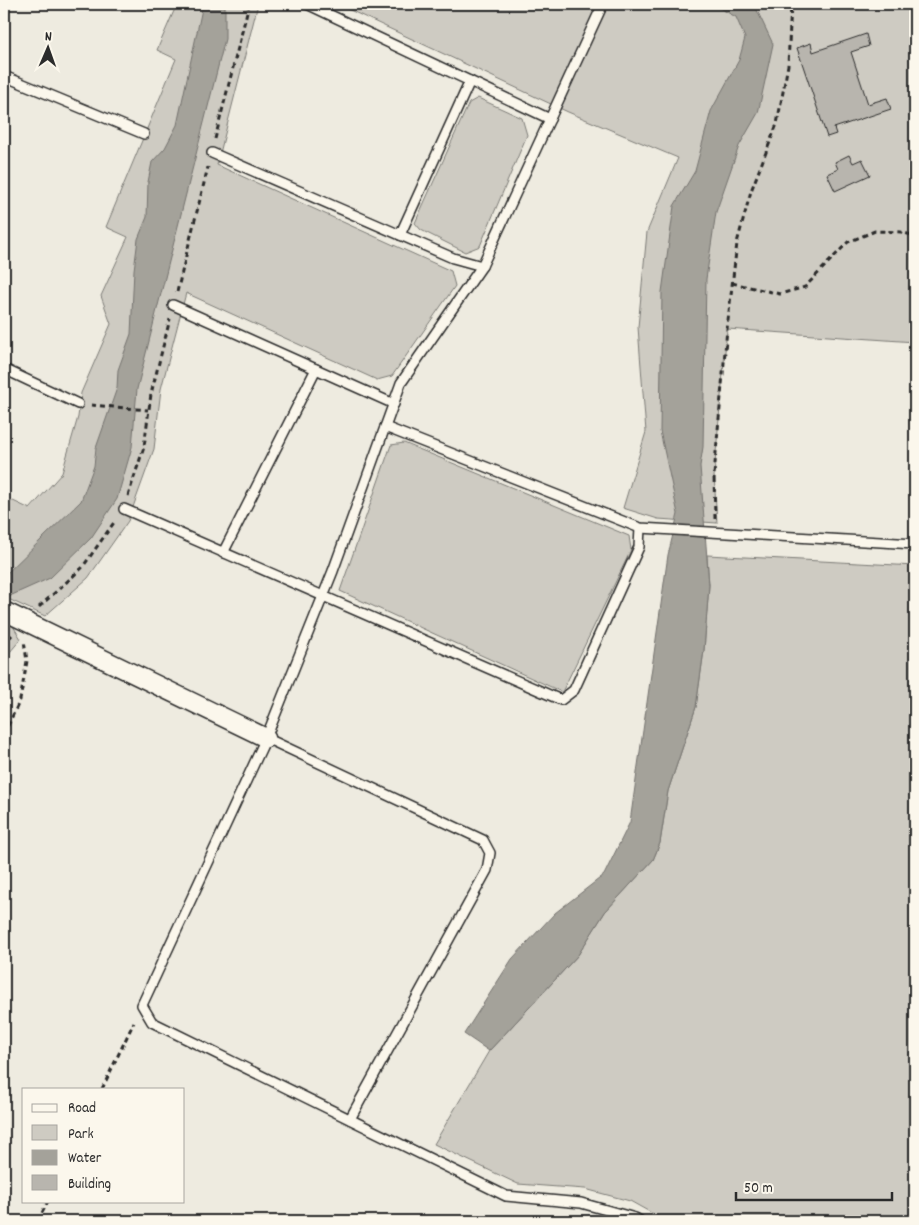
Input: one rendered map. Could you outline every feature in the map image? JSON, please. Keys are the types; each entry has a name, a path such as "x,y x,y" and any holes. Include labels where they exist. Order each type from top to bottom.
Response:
{"street":[{"path":"4,610 23,621 266,738"}],"lane":[{"path":"307,4 550,120"},
{"path":"603,4 482,266 401,383 323,596 266,738 142,1006 152,1022 506,1196 581,1203 640,1221"},
{"path":"4,76 144,134"},
{"path":"400,235 470,81"},
{"path":"212,153 453,258 482,266"},
{"path":"173,305 394,404"},
{"path":"4,369 78,404"},
{"path":"223,553 316,369"},
{"path":"385,426 640,528 915,544"},
{"path":"124,509 561,700 574,690 639,547 640,528"},
{"path":"266,738 483,840 490,852 487,870 350,1119"}],"path":[{"path":"4,644 23,621 82,568 124,509 144,446 151,394 249,4"},
{"path":"716,532 714,475 732,283 738,242 751,191 776,124 788,65 791,4"},
{"path":"732,283 780,294 805,286 848,242 875,231 901,232 915,236"},
{"path":"78,404 148,410"},
{"path":"4,734 20,700 27,660 23,621"},
{"path":"102,1088 142,1006"},
{"path":"38,1221 48,1202"}],"green space":[{"path":"177,4 258,4 217,165 451,271 455,286 392,376 377,380 186,293 161,389 154,449 128,521 88,578 45,616 4,597 4,514 11,500 30,509 62,473 78,417 81,393 111,324 101,296 128,237 106,227 176,59 157,50"},
{"path":"337,4 915,4 915,342 727,329 714,475 717,523 658,519 623,508 646,432 638,327 647,232 678,158 568,112"},
{"path":"478,98 522,118 527,135 480,246 465,252 421,230 415,223 469,103"},
{"path":"404,443 629,536 631,550 562,692 340,591 391,445"},
{"path":"707,555 915,566 915,1221 666,1221 630,1201 585,1189 518,1184 434,1144 489,1051 578,955 605,912 653,860 660,843 668,791 696,707 704,650 709,585"},
{"path":"4,621 13,626 21,639 4,659"}],"water":[{"path":"203,4 225,4 225,39 137,389 132,447 117,499 91,538 50,578 12,595 4,603 4,576 81,501 94,466 96,448 117,388 118,370 131,334 134,270 138,239 147,217 148,182 152,162 165,148 177,125"},
{"path":"712,4 754,4 773,44 758,113 739,146 716,212 706,279 703,447 700,466 709,585 704,650 696,707 668,791 660,843 653,860 605,912 578,955 489,1051 464,1034 512,959 555,913 604,875 630,822 668,555 678,514 660,431 662,292 674,206 695,171 711,111 739,60 745,38 736,17"}],"building":[{"path":"866,34 869,46 851,52 868,104 887,98 891,109 834,128 836,134 827,137 797,48 811,43 813,52"},
{"path":"849,155 853,163 862,159 870,175 835,191 827,174 838,169 835,162"}]}
